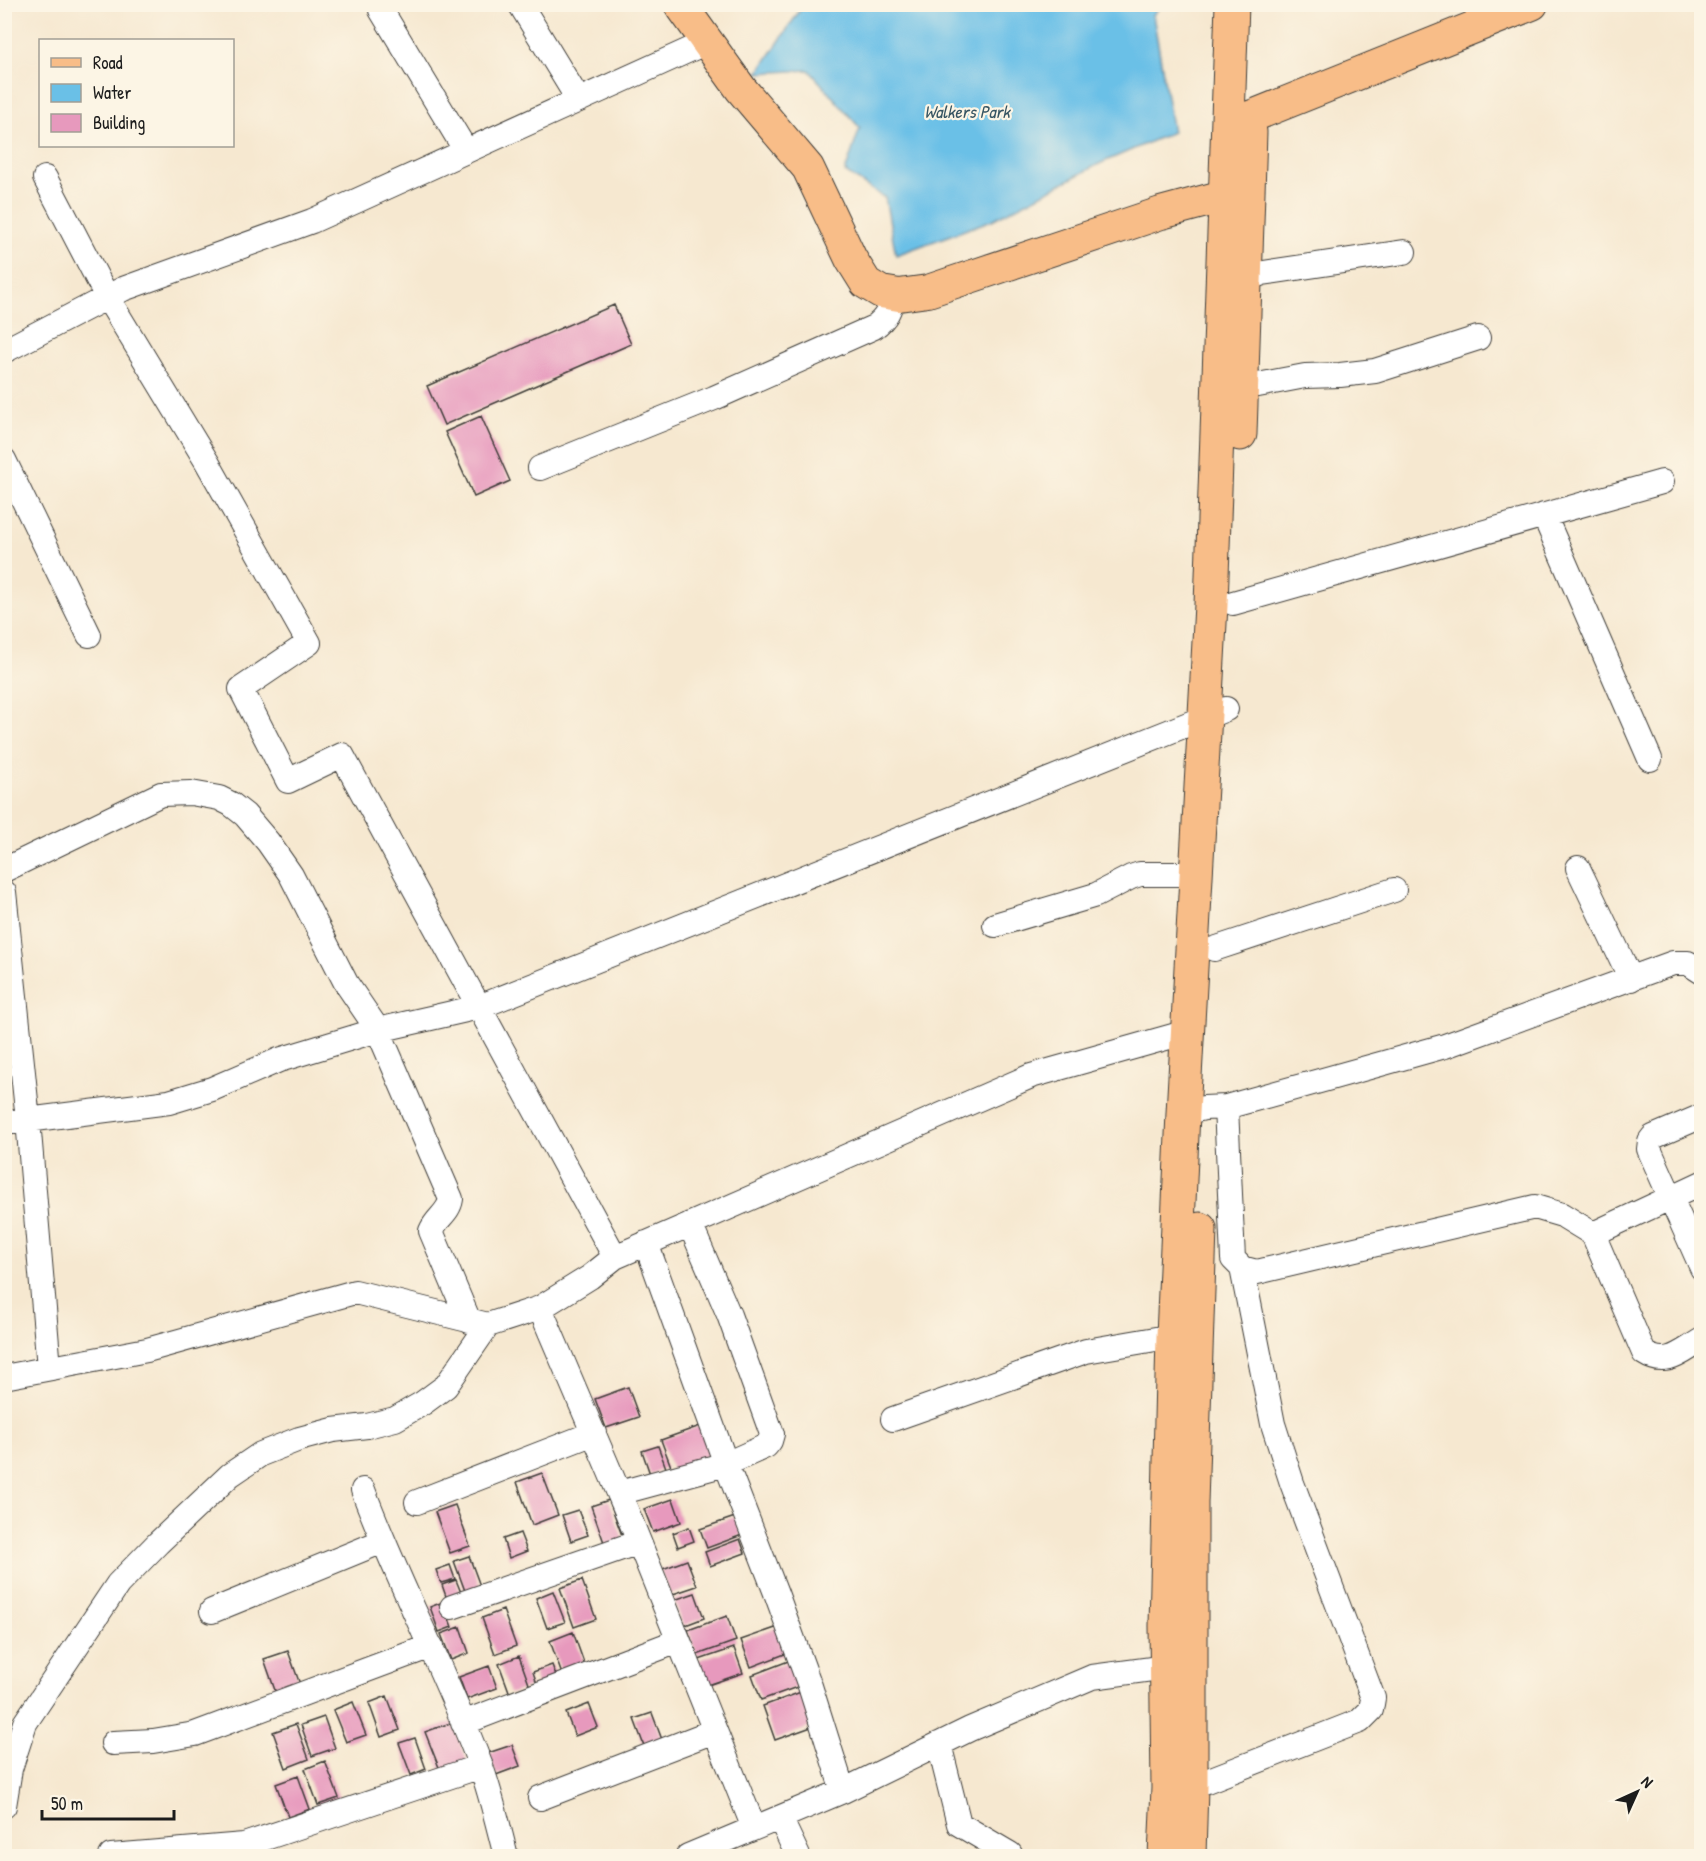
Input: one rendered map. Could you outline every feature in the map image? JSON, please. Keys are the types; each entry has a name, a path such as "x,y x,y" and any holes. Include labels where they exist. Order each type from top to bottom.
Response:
{"highway":[{"path":"1189,1857 1191,1787 1179,1625 1173,1336 1204,1109 1187,1032 1197,874 1215,713 1233,603 1246,279 1232,4"},
{"path":"1165,1857 1168,1788 1167,1667 1179,1625 1192,1491 1204,1109 1214,949 1215,713 1224,196 1239,119 1254,4"}],"main road":[{"path":"1239,119 1532,4"},
{"path":"684,6 741,89 808,168 851,259 866,283 881,292 899,296 928,291 1161,213 1224,196"}],"street":[{"path":"520,4 578,99"},
{"path":"381,10 466,151"},
{"path":"4,351 123,289 312,220 707,42"},
{"path":"45,178 107,297 207,462 309,643 242,689 288,781 342,755 615,1257"},
{"path":"1246,279 1263,273 1404,252"},
{"path":"540,468 714,398 874,327 884,321 890,311 894,294"},
{"path":"1242,388 1305,376 1375,371 1478,338"},
{"path":"4,460 89,635"},
{"path":"1233,603 1662,482"},
{"path":"1544,515 1650,759"},
{"path":"16,1121 169,1102 212,1089 279,1060 378,1030 479,1006 1215,713"},
{"path":"4,870 161,794 191,793 219,798 245,815 268,842 291,875 346,983 378,1030 451,1199 449,1208 434,1223 431,1231 478,1323"},
{"path":"1578,868 1631,979"},
{"path":"995,925 1096,895 1140,874 1197,874"},
{"path":"1214,949 1394,890"},
{"path":"4,892 16,1121 49,1368"},
{"path":"1701,972 1688,963 1673,963 1446,1046 1204,1109 1233,1259 1242,1268 1257,1272 1535,1207 1562,1215 1593,1234 1644,1353 1654,1359 1668,1360 1701,1340"},
{"path":"4,1377 147,1350 355,1292 478,1323 540,1308 590,1277 615,1257 1031,1076 1187,1032"},
{"path":"1701,1116 1653,1137 1649,1149 1701,1268"},
{"path":"1593,1234 1701,1183"},
{"path":"619,1492 726,1464 766,1446 771,1441 772,1434 729,1315 690,1224"},
{"path":"646,1243 810,1686 843,1791"},
{"path":"1191,1787 1360,1720 1371,1710 1373,1698 1292,1483 1273,1424 1242,1268"},
{"path":"540,1308 619,1492 754,1828"},
{"path":"4,1806 10,1769 25,1723 37,1702 66,1664 118,1584 158,1543 230,1475 261,1454 299,1439 333,1430 367,1426 395,1419 423,1402 446,1386 478,1323"},
{"path":"893,1419 1086,1351 1173,1336"},
{"path":"417,1502 594,1433"},
{"path":"363,1490 481,1766 506,1857"},
{"path":"212,1611 383,1541"},
{"path":"452,1607 639,1542"},
{"path":"463,1723 678,1641"},
{"path":"113,1743 153,1741 195,1734 431,1646"},
{"path":"688,1857 843,1791 939,1744 1092,1677 1167,1667"},
{"path":"540,1798 714,1731"},
{"path":"939,1744 959,1824 1010,1854 1010,1857"},
{"path":"111,1857 244,1845 481,1766"},
{"path":"780,1818 798,1857"}],"water":[{"name":"Walkers Park","path":"804,4 1161,5 1153,15 1173,132 1099,164 992,220 896,255 885,198 845,172 860,128 809,70 758,73"}],"building":[{"path":"614,305 631,344 444,425 427,386"},
{"path":"481,416 510,481 474,497 445,432"},
{"path":"628,1387 639,1417 606,1428 595,1399"},
{"path":"703,1425 715,1457 673,1472 661,1440"},
{"path":"658,1446 666,1468 650,1474 642,1451"},
{"path":"542,1473 558,1515 532,1525 517,1482"},
{"path":"673,1499 681,1522 653,1532 644,1509"},
{"path":"609,1500 624,1541 606,1548 591,1506"},
{"path":"455,1505 470,1546 450,1553 435,1512"},
{"path":"578,1510 588,1535 571,1541 562,1515"},
{"path":"735,1517 742,1535 707,1548 700,1529"},
{"path":"689,1527 694,1541 678,1547 673,1533"},
{"path":"520,1533 527,1551 509,1558 503,1539"},
{"path":"740,1539 745,1553 710,1566 705,1552"},
{"path":"469,1556 483,1594 468,1599 454,1561"},
{"path":"687,1560 697,1586 670,1595 660,1570"},
{"path":"450,1565 455,1579 441,1583 436,1570"},
{"path":"456,1580 464,1600 449,1605 442,1585"},
{"path":"582,1580 596,1619 574,1627 560,1588"},
{"path":"553,1591 565,1622 547,1628 536,1598"},
{"path":"695,1593 704,1618 683,1626 674,1600"},
{"path":"443,1602 452,1627 439,1632 430,1607"},
{"path":"503,1610 516,1646 495,1654 482,1618"},
{"path":"727,1616 736,1641 697,1655 688,1630"},
{"path":"781,1626 790,1652 751,1667 741,1640"},
{"path":"460,1627 469,1653 451,1660 441,1634"},
{"path":"573,1632 588,1674 565,1683 550,1641"},
{"path":"734,1648 743,1673 705,1686 696,1661"},
{"path":"288,1651 301,1687 277,1696 264,1659"},
{"path":"519,1656 530,1687 510,1694 499,1664"},
{"path":"791,1660 800,1686 761,1700 752,1675"},
{"path":"552,1665 559,1683 539,1690 533,1672"},
{"path":"489,1666 497,1688 467,1699 459,1677"},
{"path":"801,1692 814,1726 775,1740 763,1706"},
{"path":"387,1696 400,1730 381,1737 369,1703"},
{"path":"353,1702 366,1735 346,1742 333,1710"},
{"path":"589,1704 598,1727 575,1736 566,1713"},
{"path":"652,1713 664,1745 646,1751 634,1719"},
{"path":"324,1717 335,1748 312,1756 301,1725"},
{"path":"453,1722 467,1761 440,1770 425,1732"},
{"path":"296,1724 309,1759 286,1768 273,1732"},
{"path":"415,1738 426,1769 411,1775 399,1743"},
{"path":"512,1745 520,1766 496,1775 488,1753"},
{"path":"325,1761 339,1798 318,1805 305,1769"},
{"path":"298,1776 310,1809 288,1817 276,1784"}]}
